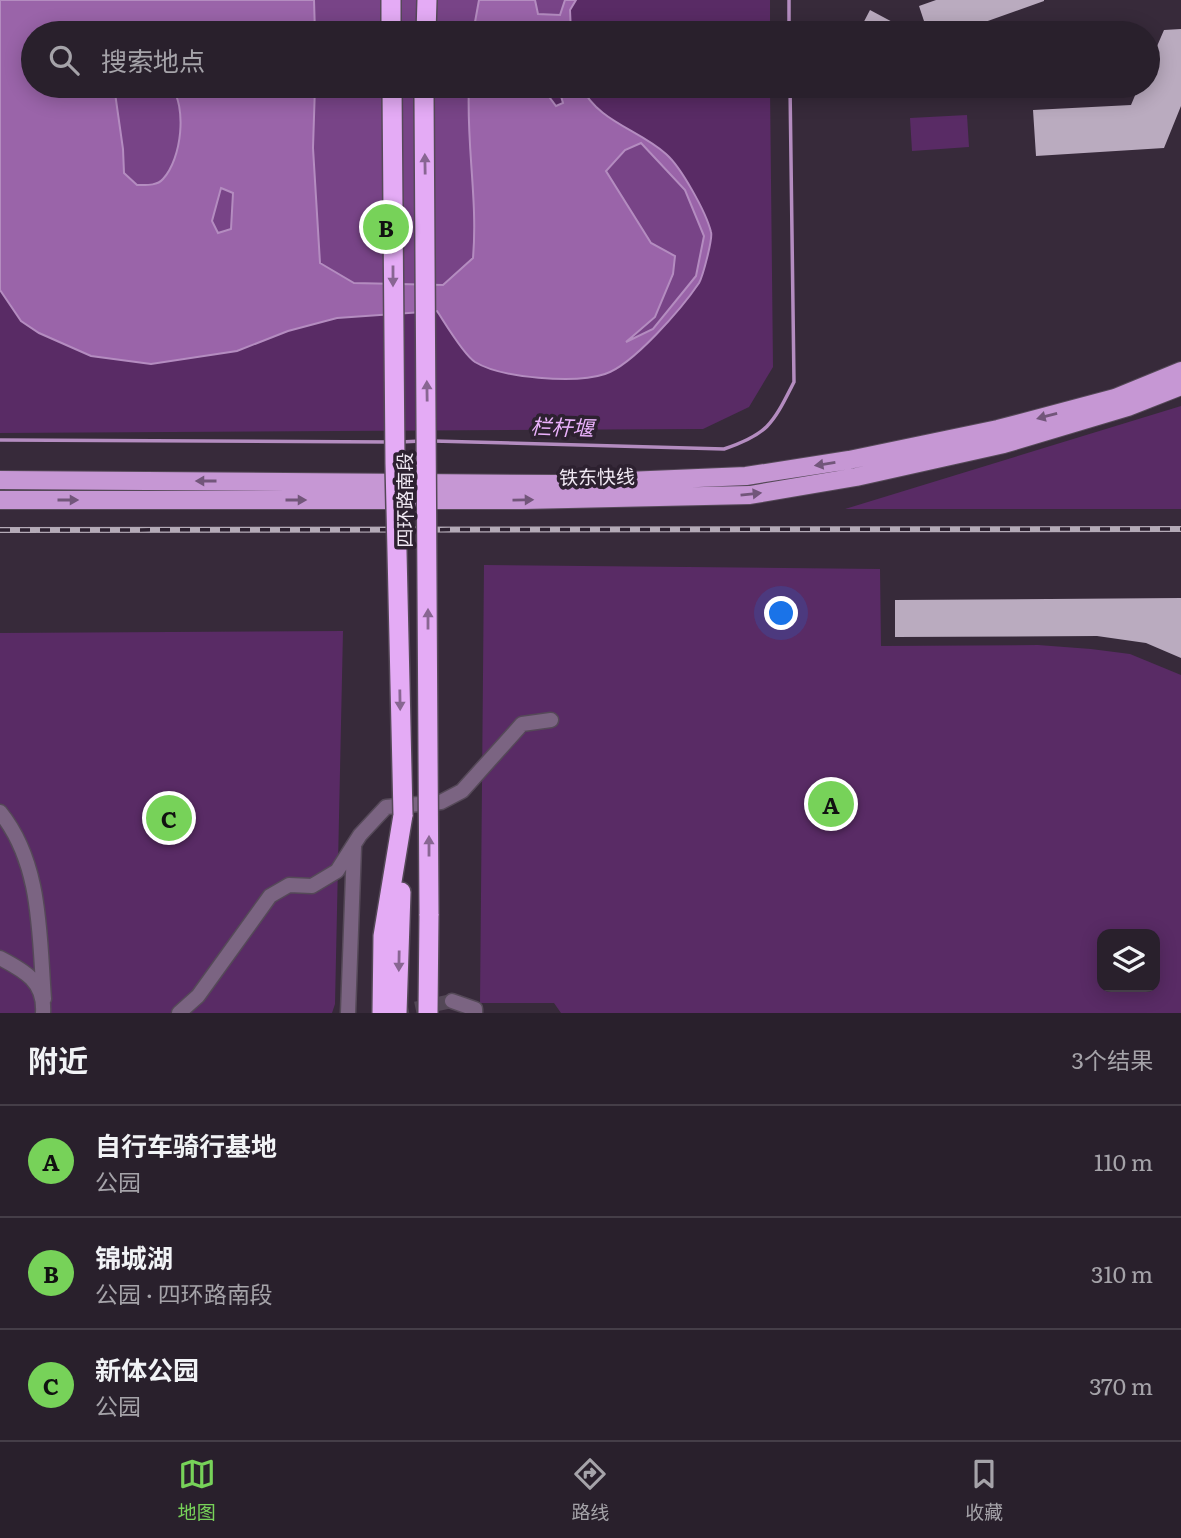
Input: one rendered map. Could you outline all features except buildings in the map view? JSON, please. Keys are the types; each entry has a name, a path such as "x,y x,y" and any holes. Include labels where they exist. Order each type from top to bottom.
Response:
{"highway":[{"path":"391,0 391,21"},
{"path":"425,0 425,21"},
{"name":"四环路南段","path":"392,98 395,464 403,815 397,1013"},
{"name":"四环路南段","path":"424,98 429,944"},
{"path":"383,1013 383,936 403,815"},
{"path":"429,944 444,1007"},
{"path":"428,1013 429,944"}],"main road":[{"name":"铁东快线","path":"0,480 555,484 746,476 849,460 999,429 1115,398 1181,371"},
{"name":"铁东快线","path":"0,500 523,500 750,495 856,477 1004,444 1128,407 1181,386"}],"street":[{"path":"179,1013 198,996 270,896 289,885 312,886 337,871 354,844 386,807 442,802 462,790 522,724 551,720"},
{"path":"0,812 11,825 35,884 43,1006"},
{"path":"348,1013 354,844"},
{"path":"0,958 30,974 43,1006"},
{"path":"444,1007 475,1009 475,1013"}],"shaded area":[{"path":"0,0 770,0 770,21 21,21 21,98 770,98 773,367 749,407 703,429 0,433"},
{"path":"0,0 314,0 315,21 21,21 21,98 116,98 124,173 137,185 144,185 161,181 175,159 181,119 177,98 315,98 313,148 320,263 354,283 443,285 473,258 469,98 550,98 556,106 563,103 562,98 588,98 608,117 655,145 672,160 692,190 711,232 711,242 699,283 681,306 629,360 616,369 592,377 538,378 487,368 470,358 437,311 337,318 288,331 237,351 151,364 91,356 39,333 21,321 0,290","holes":["641,143 685,190 704,236 696,276 653,329 626,342 655,317 673,274 675,256 651,243 606,171 625,150","221,188 233,193 231,229 218,233 212,221"]},
{"path":"314,0 479,0 475,21 315,21"},
{"path":"479,0 535,0 538,14 560,15 565,0 576,0 570,10 570,21 475,21"},
{"path":"535,0 565,0 560,15 537,14"},
{"path":"116,98 177,98 181,119 178,146 175,159 163,179 151,185 137,185 124,173"},
{"path":"315,98 469,98 473,258 443,285 354,283 320,263 313,148"},
{"path":"967,115 969,147 912,151 910,118"},
{"path":"641,143 685,190 704,236 696,276 653,329 622,344 651,243 606,171 625,150"},
{"path":"220,188 233,193 231,229 217,233 212,221"},
{"path":"1181,406 1181,509 845,509"},
{"path":"484,565 880,569 881,646 1038,645 1091,649 1130,654 1181,675 1181,1013 561,1013 554,1003 480,1003"},
{"path":"343,631 335,1004 332,1013 0,1013 0,633"}],"waterway":[{"name":"栏杆堰","path":"789,0 789,21"},
{"name":"栏杆堰","path":"433,441 724,449 751,438 768,425 781,408 794,382 790,98"},
{"name":"栏杆堰","path":"0,440 390,442"},
{"name":"栏杆堰","path":"401,442 421,441"}],"tunnel":[{"path":"395,1013 452,1001"}],"railway":[{"path":"0,530 1181,529"}],"place":[{"name":"锦城湖","path":"386,227"},
{"name":"自行车骑行基地","path":"831,804"},
{"name":"新体公园","path":"169,818"}]}
